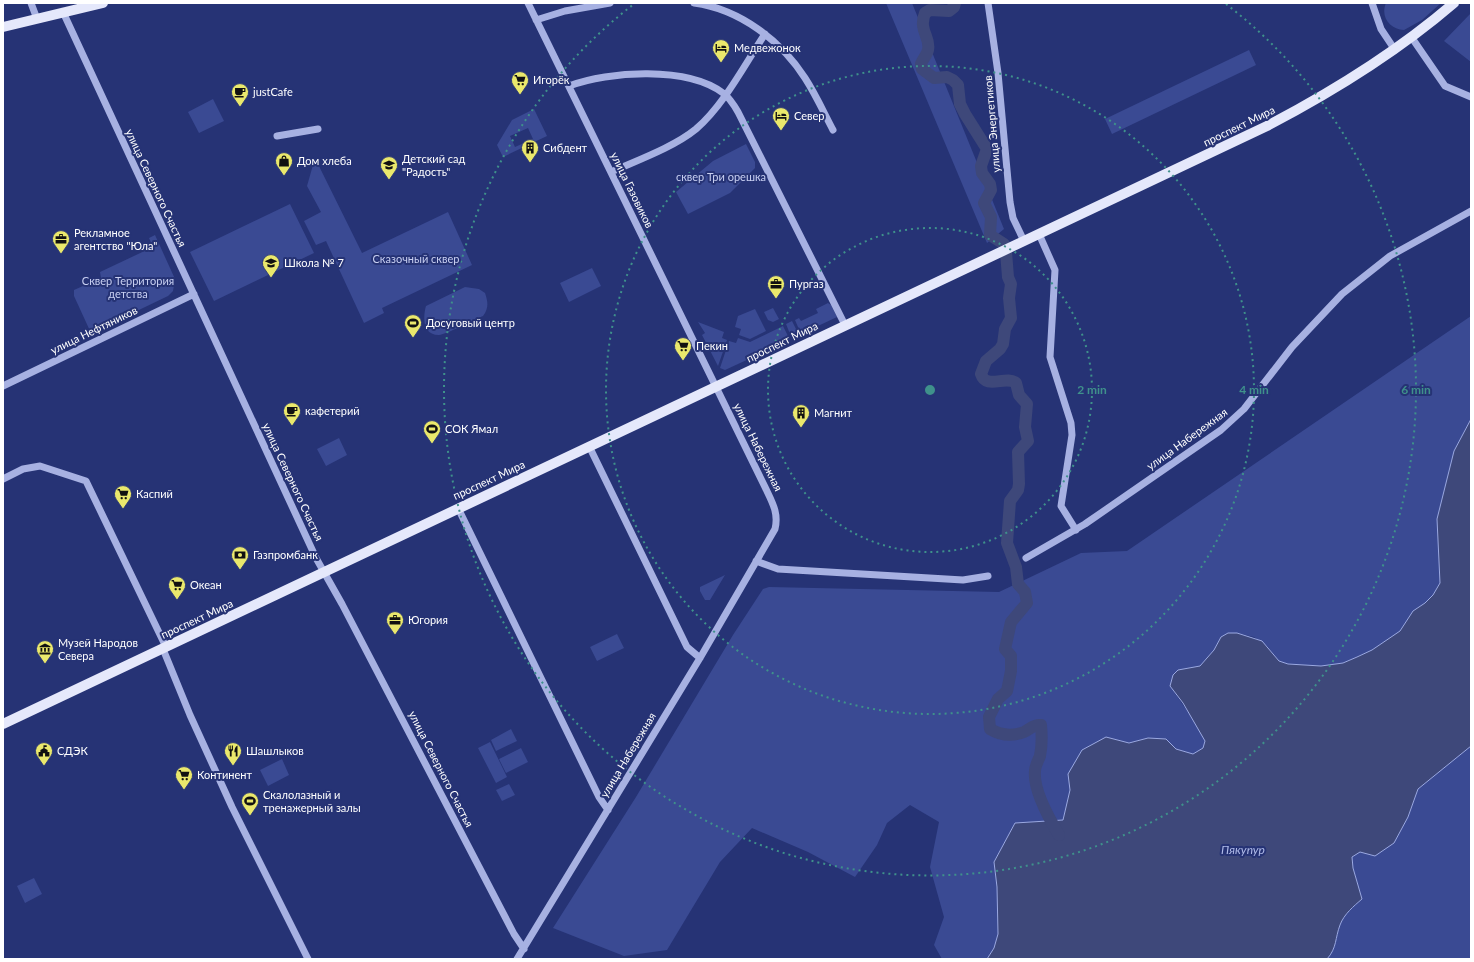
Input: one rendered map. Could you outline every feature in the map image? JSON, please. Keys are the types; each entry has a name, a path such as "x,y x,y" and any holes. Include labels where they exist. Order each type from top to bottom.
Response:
{"main road":[{"path":"3,27 103,3"},
{"name":"проспект Мира","path":"3,724 1267,126 1340,86 1395,50 1412,38 1454,3"}],"street":[{"path":"31,3 37,19"},
{"name":"улица Газовиков","path":"528,3 716,386"},
{"path":"536,20 572,9 610,3"},
{"path":"694,3 724,10 765,34 779,47 800,71 833,130"},
{"name":"улица Энергетиков","path":"988,3 998,73 1010,202 1013,218 1021,242"},
{"path":"1372,3 1381,29 1395,50"},
{"name":"улица Северного Счастья","path":"63,12 316,558 514,934 524,949"},
{"path":"611,172 684,138 708,117 765,34"},
{"path":"1412,38 1445,86 1471,97"},
{"path":"569,86 579,82 614,77 668,74 699,81 724,94 738,112 845,325"},
{"path":"277,136 318,129"},
{"name":"улица Набережная","path":"1026,558 1076,530 1233,420 1253,399 1292,347 1312,324 1355,282 1390,256 1471,211"},
{"path":"1038,234 1055,270 1050,358 1070,423 1072,435 1060,501 1063,511 1076,530"},
{"name":"улица Нефтяников","path":"3,386 194,294"},
{"name":"улица Набережная","path":"517,959 700,658 775,529 777,515 716,386"},
{"path":"589,446 686,645 700,658"},
{"path":"3,479 23,469 40,466 86,481 164,648 190,715 232,807 308,959"},
{"path":"458,508 599,797 608,810"},
{"path":"756,561 778,569 962,580 988,576"}],"green space":[{"path":"886,3 912,3 1004,229 987,243"},
{"path":"1386,3 1441,3 1422,20 1404,30 1391,25 1385,17 1384,8"},
{"path":"1471,13 1471,62 1444,41"},
{"path":"1249,50 1256,65 1112,134 1105,119"},
{"path":"213,99 224,121 199,133 188,112"},
{"path":"534,109 547,136 503,157 497,145 512,120","holes":["528,128 533,139 515,147 510,136"]},
{"name":"сквер Три орешка","path":"746,144 755,162 755,168 730,193 688,214 676,192 713,161"},
{"name":"Сказочный сквер","path":"315,158 362,253 448,212 472,265 382,308 384,313 364,323 326,241 316,245 304,221 321,212 307,186"},
{"path":"290,204 314,253 214,301 190,252"},
{"name":"Сквер Территория детства","path":"155,235 175,279 173,291 168,296 91,333 74,296 74,290 101,278 100,272 153,247 149,238"},
{"path":"592,268 601,286 569,302 560,283"},
{"path":"465,287 479,289 485,293 487,305 483,316 443,334 439,335 429,332 424,320 426,306"},
{"path":"828,303 831,305 837,317 801,334 795,320 799,318 801,321 818,313 816,309"},
{"path":"773,308 779,319 773,322 768,320 764,312"},
{"path":"755,309 766,331 750,339 739,335 741,329 735,327 738,316"},
{"path":"1471,316 1471,419 1454,451 1437,519 1440,583 1433,595 1425,603 1413,611 1400,631 1372,650 1343,663 1321,666 1288,664 1279,661 1267,646 1254,637 1237,633 1228,633 1221,637 1214,650 1200,666 1178,670 1170,686 1199,728 1205,741 1203,748 1193,754 1176,749 1166,739 1148,738 1129,743 1106,737 1068,774 1070,790 1063,820 1015,823 994,862 997,887 998,934 994,948 987,959 942,959 934,945 944,917 930,867 939,822 910,805 887,823 877,845 855,877 808,852 752,828 720,862 667,950 624,956 553,928 636,797 733,635 763,589 769,587 999,592 1081,553 1127,551"},
{"path":"792,321 799,335 792,339 786,324"},
{"path":"698,322 724,332 722,338 727,340 718,366 702,335 705,333"},
{"path":"783,326 790,340 725,370 720,368 729,341 736,343 738,338 750,342"},
{"path":"339,438 347,455 326,466 317,449"},
{"path":"725,575 710,600 705,600 700,591 700,587"},
{"path":"617,634 624,648 597,661 590,647"},
{"path":"511,729 517,741 496,751 491,740"},
{"path":"490,742 507,777 496,783 478,748"},
{"path":"1471,746 1471,959 1327,959 1333,951 1338,930 1344,917 1362,899 1353,868 1352,857 1408,817 1418,789"},
{"path":"521,748 528,762 506,773 499,759"},
{"path":"282,759 289,775 268,786 260,770"},
{"path":"509,784 515,795 502,801 496,790"},
{"path":"34,878 42,894 25,903 17,886"}],"water":[{"name":"Пякупур","path":"1471,419 1471,746 1418,789 1408,817 1394,843 1375,856 1360,852 1352,857 1353,868 1362,899 1344,917 1338,930 1333,951 1327,959 987,959 994,948 998,934 997,887 994,862 1015,823 1063,820 1070,790 1068,774 1082,750 1106,737 1129,743 1148,738 1166,739 1176,749 1193,754 1203,748 1205,741 1183,703 1170,686 1173,675 1178,670 1200,666 1214,650 1221,637 1228,633 1237,633 1262,641 1279,661 1288,664 1321,666 1343,663 1372,650 1400,631 1413,611 1425,603 1433,595 1440,583 1437,519 1454,451"}],"waterway":[{"path":"955,3 954,7 949,11 930,10 925,13 923,25 928,45 927,52 921,64 922,69 934,78 947,77 958,85 960,104 987,149 981,166 982,173 990,184 991,190 984,203 991,217 990,235 1004,244 1006,252 1008,277 1011,284 1009,298 1011,318 1005,329 1003,344 1000,349 986,361 981,374 987,381 992,382 1007,380 1016,383 1019,395 1027,404 1025,427 1028,441 1018,452 1019,484 1018,490 1010,501 1007,543 1016,567 1018,584 1025,592 1027,603 1011,622 1005,649 1011,656 1011,671 1007,691 998,699 989,717 990,729 998,733 1010,735 1024,732 1036,725 1041,725 1041,748 1035,771 1035,778 1039,795 1059,835"}],"place":[{"name":"Медвежонок","path":"721,63"},
{"name":"Игорёк","path":"520,95"},
{"name":"justCafe","path":"240,107"},
{"name":"Север","path":"781,131"},
{"name":"Сибдент","path":"530,163"},
{"name":"Дом хлеба","path":"284,176"},
{"name":"Детский сад \"Радость\"","path":"389,180"},
{"name":"Рекламное агентство \"Юла\"","path":"61,254"},
{"name":"Школа № 7","path":"271,278"},
{"name":"Пургаз","path":"776,299"},
{"name":"Досуговый центр","path":"413,338"},
{"name":"Пекин","path":"683,361"},
{"name":"кафетерий","path":"292,426"},
{"name":"Магнит","path":"801,428"},
{"name":"СОК Ямал","path":"432,444"},
{"name":"Каспий","path":"123,509"},
{"name":"Газпромбанк","path":"240,570"},
{"name":"Океан","path":"177,600"},
{"name":"Югория","path":"395,635"},
{"name":"Музей Народов Севера","path":"45,664"},
{"name":"СДЭК","path":"44,766"},
{"name":"Шашлыков","path":"233,766"},
{"name":"Континент","path":"184,790"},
{"name":"Скалолазный и тренажерный залы","path":"250,816"}]}
